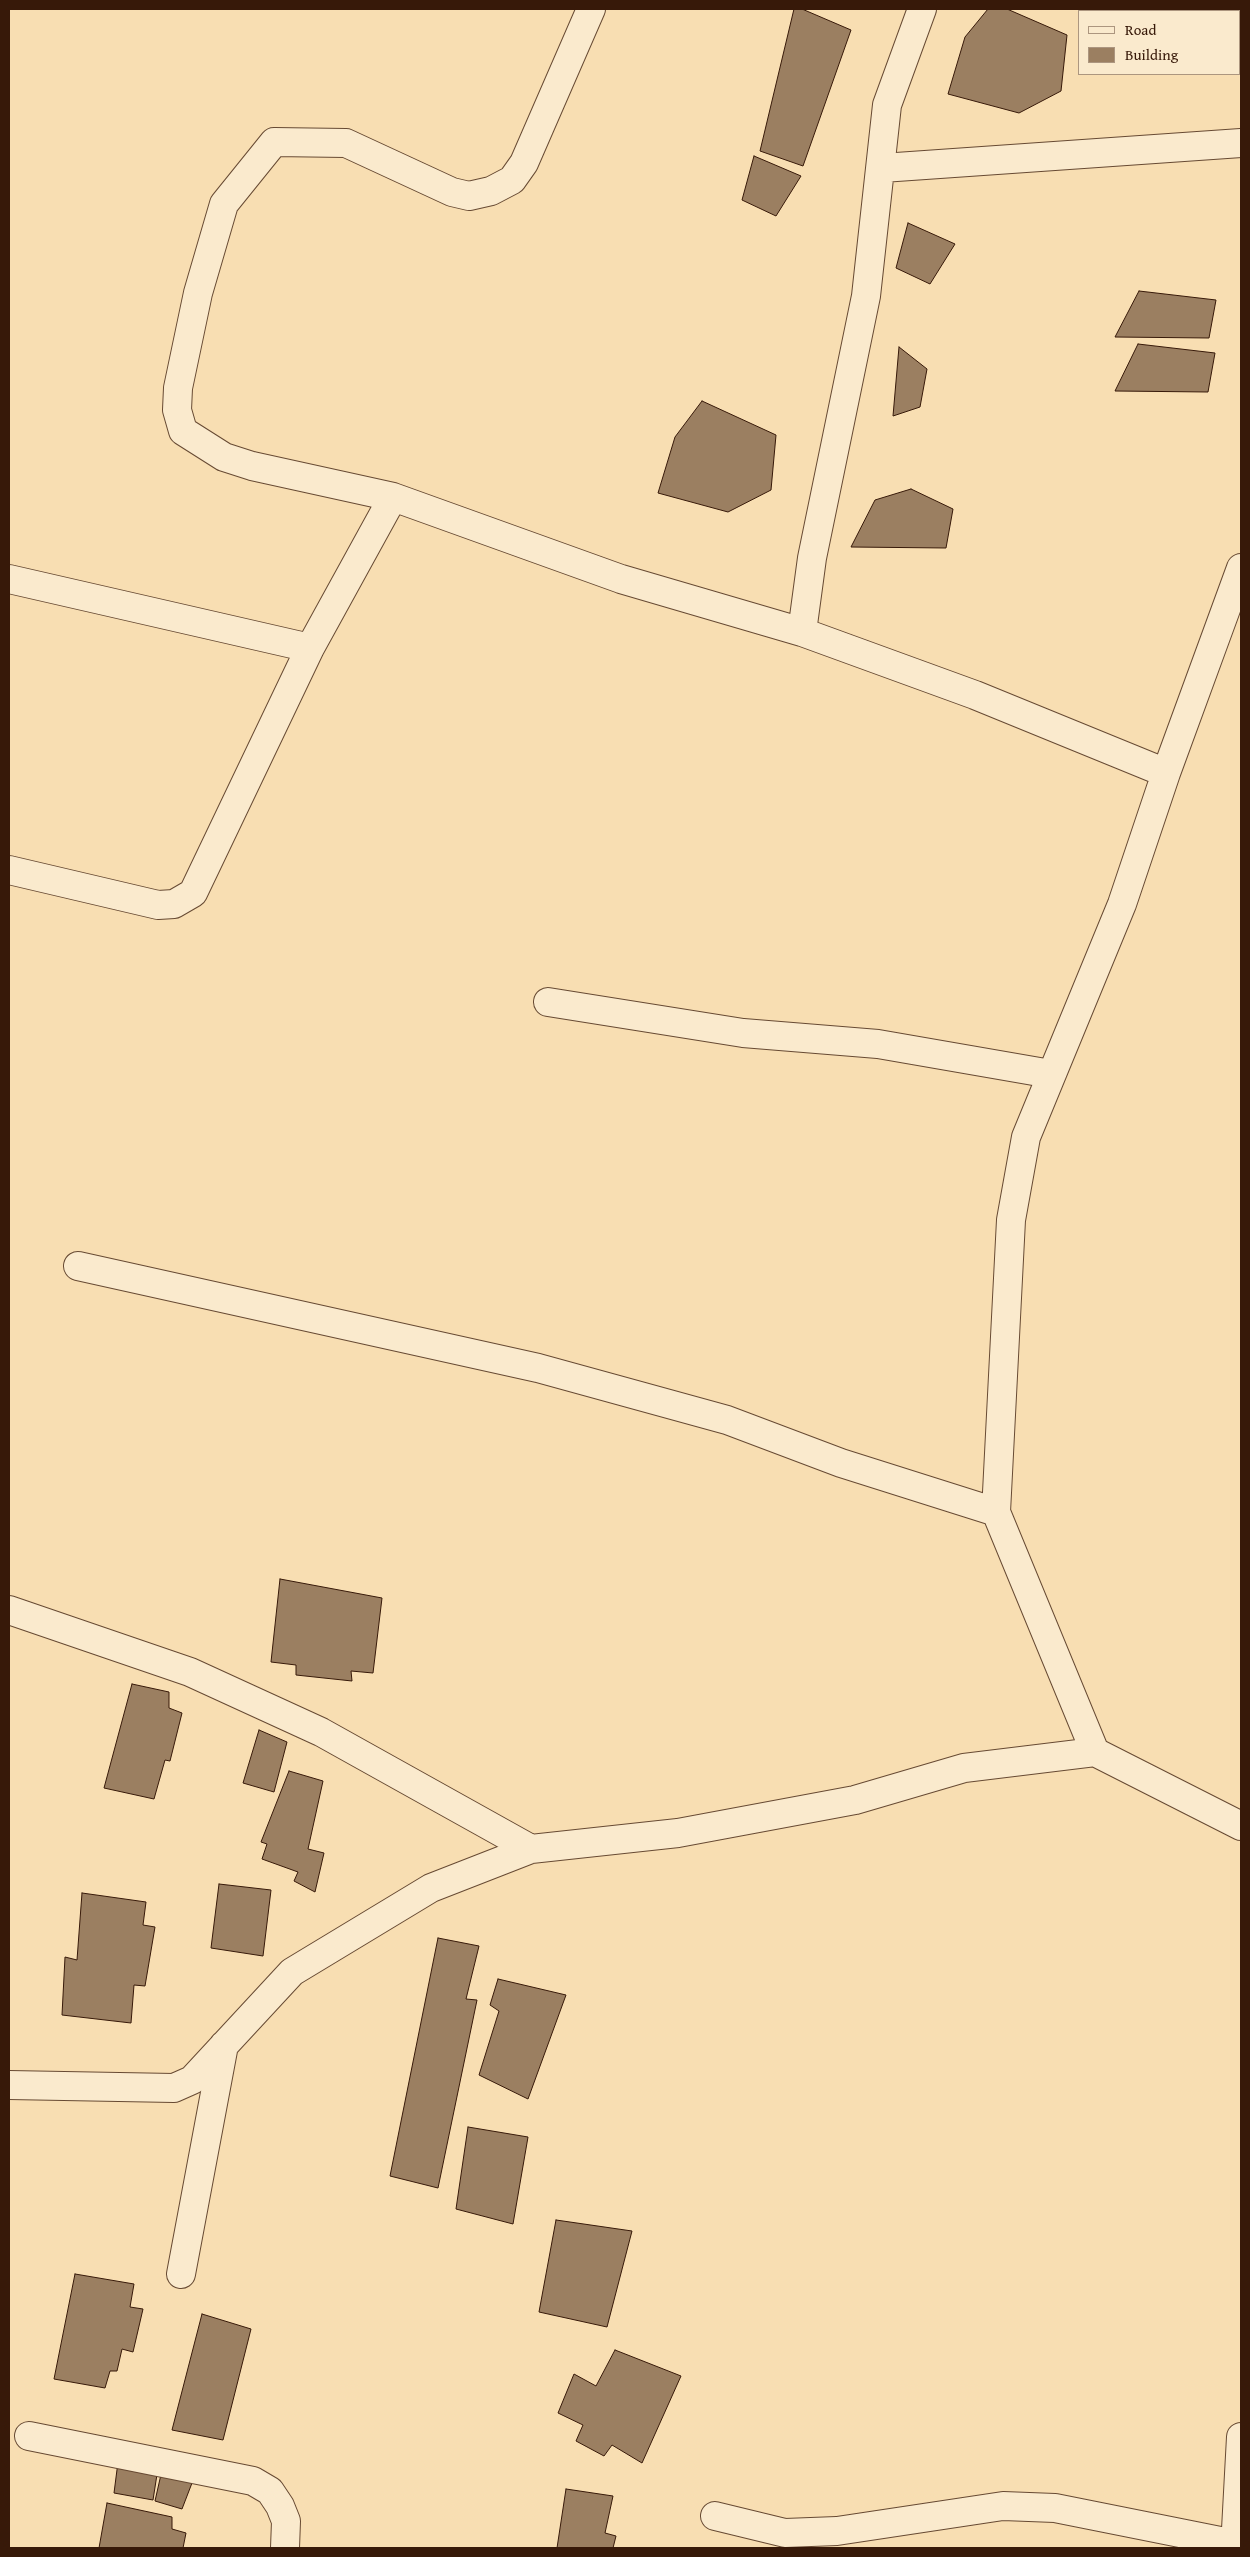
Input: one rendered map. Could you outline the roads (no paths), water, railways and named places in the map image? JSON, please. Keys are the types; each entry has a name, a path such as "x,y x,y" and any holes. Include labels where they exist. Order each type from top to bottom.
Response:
{"street":[{"path":"591,9 524,163 512,180 491,191 469,196 452,192 346,143 274,142 224,204 198,293 178,388 177,410 183,431 224,457 252,466 393,497 621,579 802,632 975,695 1166,773"},
{"path":"802,632 812,558 866,296 888,105 922,9"},
{"path":"882,168 1241,143"},
{"path":"9,870 158,905 174,904 193,893 310,648 393,497"},
{"path":"1094,1752 996,1512 1011,1220 1026,1137 1122,904 1166,773 1241,568"},
{"path":"9,579 310,648"},
{"path":"548,1002 743,1033 878,1044 1051,1074"},
{"path":"78,1266 538,1368 727,1420 841,1463 996,1512"},
{"path":"9,1610 198,1676 321,1732 531,1850"},
{"path":"9,2085 174,2088 192,2080 292,1972 431,1888 531,1850 678,1833 855,1800 964,1768 1094,1752 1241,1826"},
{"path":"182,2274 224,2045"},
{"path":"29,2436 253,2481 270,2491 280,2506 286,2522 285,2548"},
{"path":"715,2516 785,2533 835,2539 1003,2506 1055,2508 1235,2546 1241,2438"}]}
